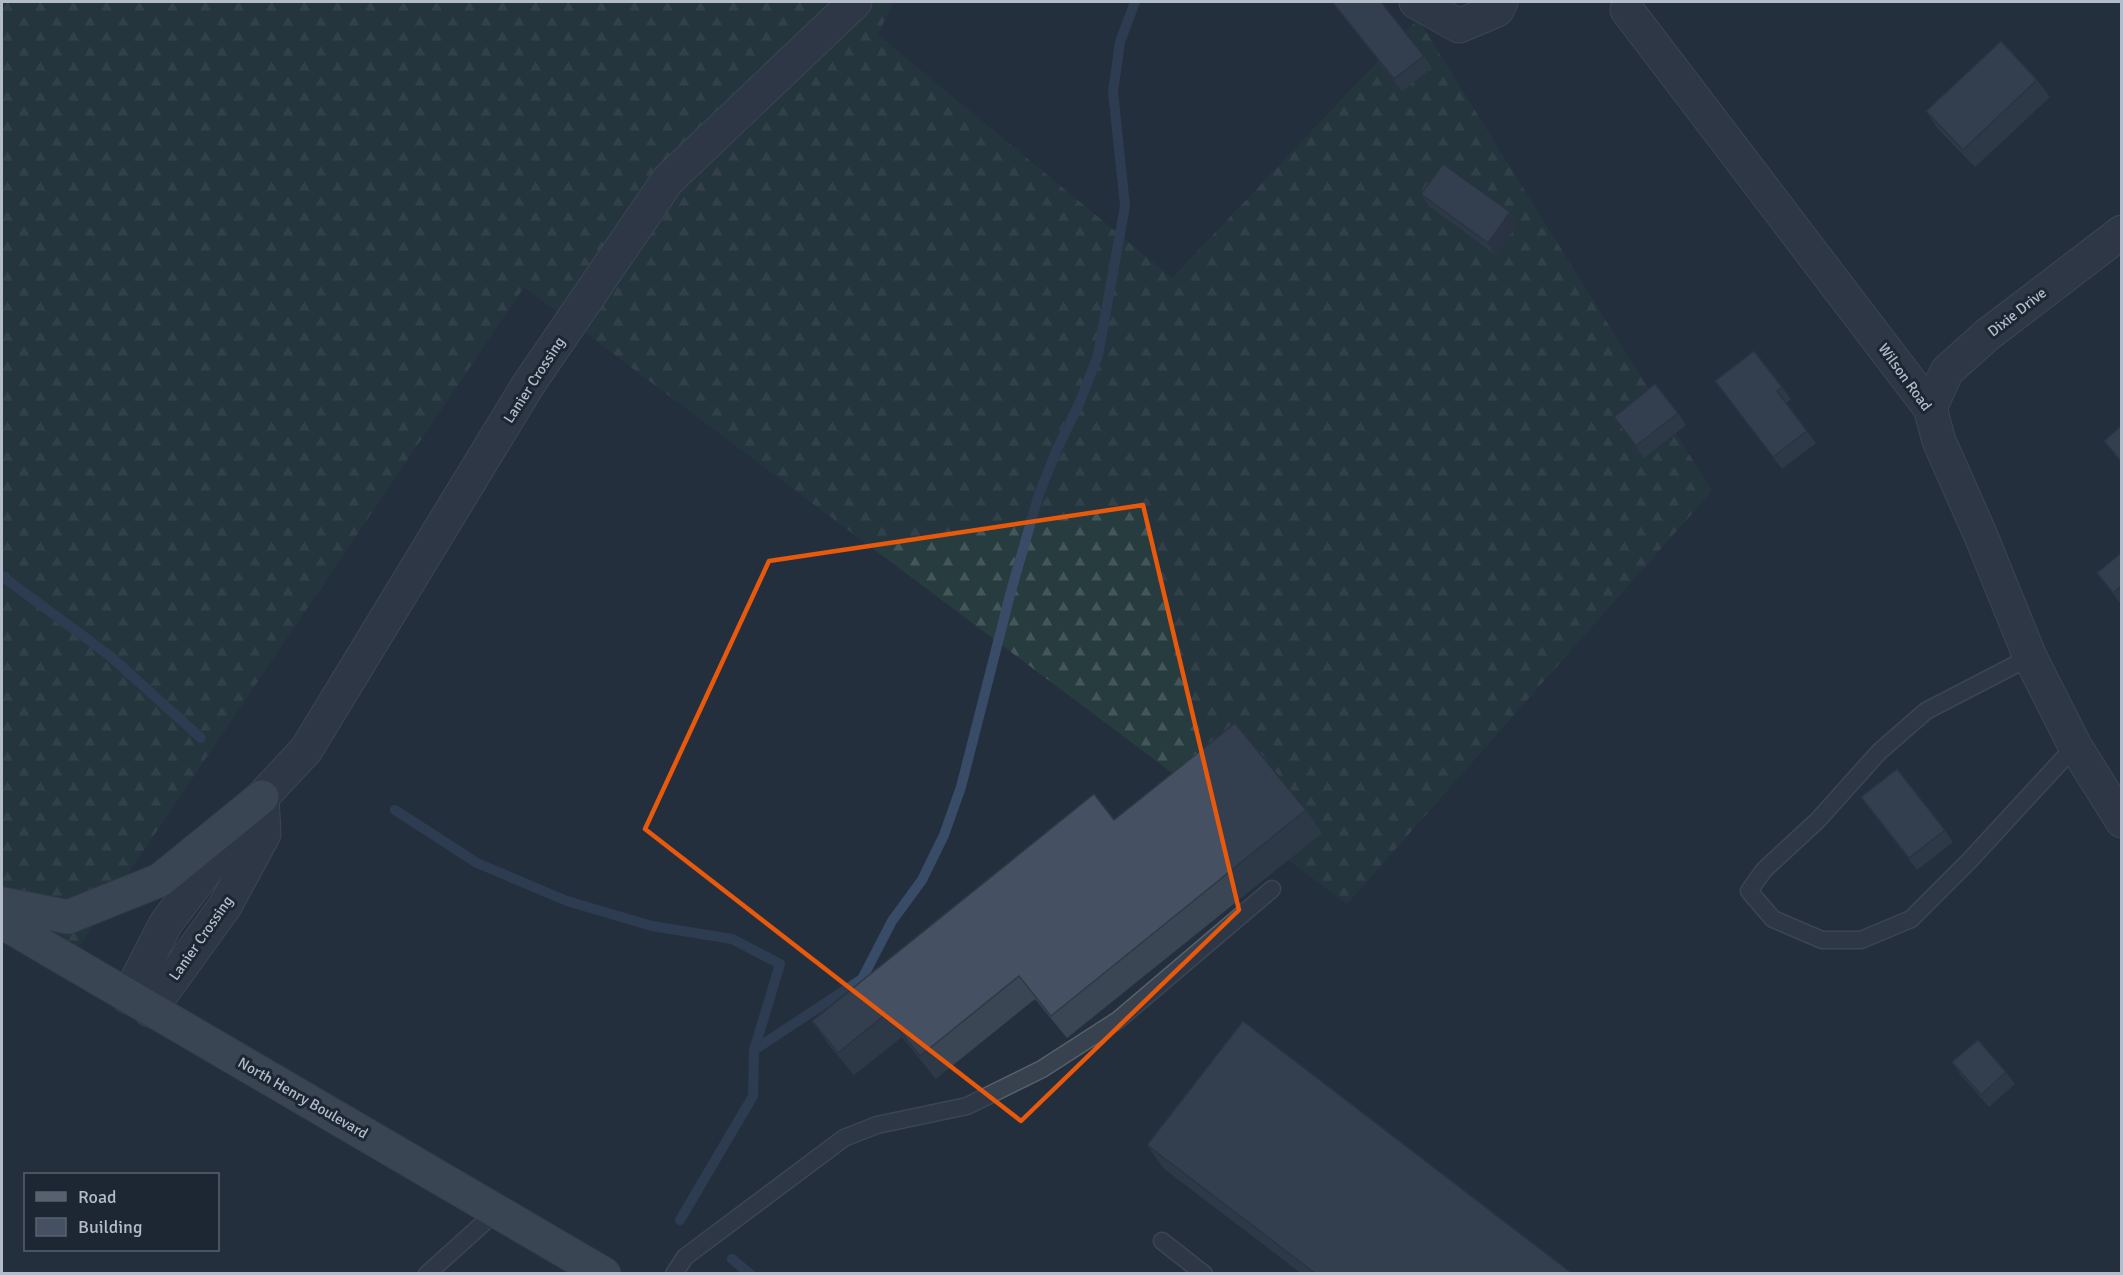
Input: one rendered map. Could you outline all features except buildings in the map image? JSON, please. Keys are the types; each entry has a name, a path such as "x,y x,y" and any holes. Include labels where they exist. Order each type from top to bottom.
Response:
{"main road":[{"path":"2,904 68,917 149,884 160,879 262,797"},
{"name":"North Henry Boulevard","path":"2,922 604,1274"}],"street":[{"name":"Lanier Crossing","path":"139,1003 166,923 262,797 306,750 528,385 668,180 855,2"},
{"path":"1416,2 1459,26 1497,10 1501,2"},
{"name":"Wilson Road","path":"1627,10 1930,408 1939,441 1981,536 2030,657 2075,746 2121,820"},
{"name":"Dixie Drive","path":"1930,408 1947,371 1987,335 2121,232"}],"lane":[{"path":"2030,657 1926,711 1879,752 1818,820 1764,870 1749,891 1773,919 1822,940 1861,940 1911,919 1970,860 2075,746"},
{"path":"674,1274 685,1257 844,1138 877,1125 967,1106 1052,1063 1118,1020 1272,889"},
{"path":"427,1274 497,1211"},
{"path":"1162,1241 1204,1274"}],"highlighted area":[{"path":"1143,505 1239,910 1021,1121 645,829 769,561"}],"green space":[{"path":"2,2 893,2 878,35 1172,278 1418,19 1712,491 1347,904 524,287 59,976 2,941"}],"waterway":[{"path":"754,1050 862,979 892,921 922,880 944,835 961,787 1011,591 1039,494 1098,355 1125,206 1113,92 1120,42 1135,2"},
{"path":"2,576 110,656 201,738"},
{"path":"395,810 477,863 567,901 652,926 732,939 780,964 754,1050 753,1096 680,1220"},
{"path":"732,1259 750,1274"}]}
